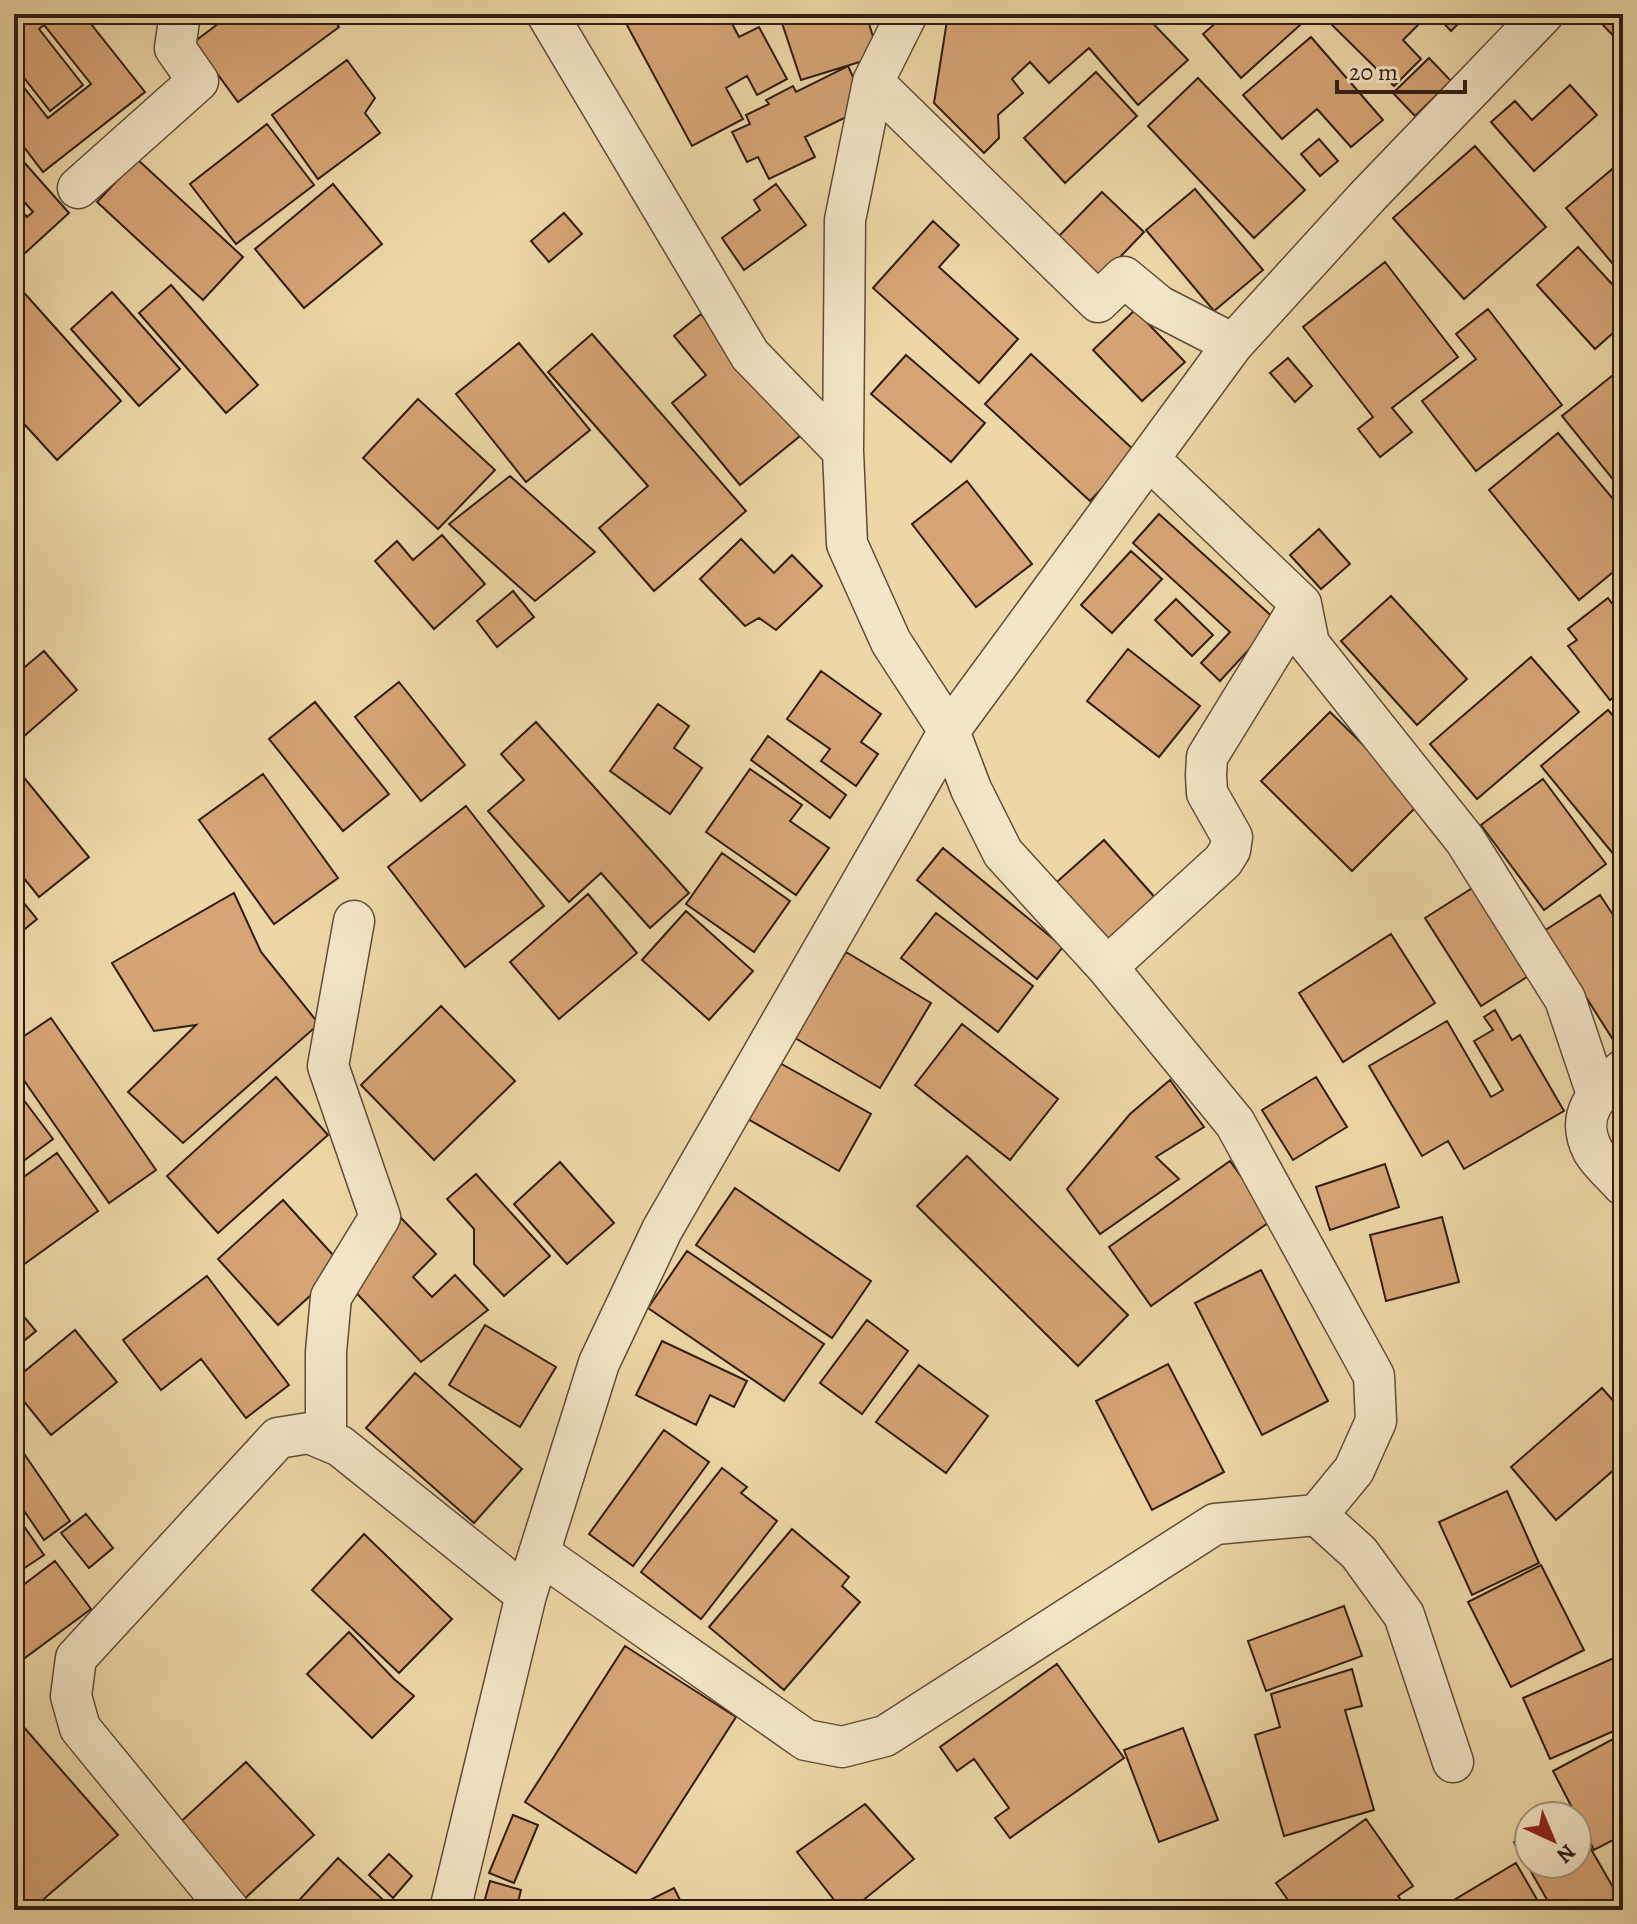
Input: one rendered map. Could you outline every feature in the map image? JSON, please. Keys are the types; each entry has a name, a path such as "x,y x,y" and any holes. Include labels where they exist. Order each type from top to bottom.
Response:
{"street":[{"path":"78,188 198,81 175,48 180,14"},
{"path":"547,14 750,355 843,451"},
{"path":"539,1553 806,1740 842,1747 885,1736 1215,1524 1317,1515 1354,1470 1376,1421 1374,1376 1235,1123 1107,967 1003,853 971,789 949,731 891,642 847,544 843,451 845,220 873,82 907,14"},
{"path":"450,1910 526,1595 599,1363 662,1230 949,731 1233,344 1367,197 1543,14"},
{"path":"873,82 1098,302 1124,277 1159,306 1233,344"},
{"path":"1149,459 1301,604 1309,644 1465,840 1565,999 1610,1082 1585,1124 1594,1152 1623,1185"},
{"path":"1107,967 1223,861 1230,850 1232,837 1207,793 1207,757 1301,604"},
{"path":"326,1440 326,1352 331,1297 380,1217 328,1066 354,921"},
{"path":"229,1910 80,1728 71,1696 76,1658 278,1438 309,1433 340,1446 526,1595"},
{"path":"1317,1515 1359,1553 1404,1615 1453,1762"}],"building":[{"path":"14,14 83,14 145,92 43,172 14,134 14,75 48,118 91,84 44,25 39,29 83,85 50,111 14,65"},
{"path":"231,14 330,14 339,27 238,102 194,42"},
{"path":"621,14 727,14 739,37 759,27 787,79 757,95 747,76 726,88 743,119 692,146"},
{"path":"779,14 866,14 879,56 801,80"},
{"path":"948,14 1144,14 1188,60 1138,105 1089,48 1049,83 1030,62 1012,79 1023,93 998,115 999,138 984,153 934,103"},
{"path":"1226,14 1307,14 1309,17 1241,78 1203,34"},
{"path":"1340,14 1429,14 1403,40 1421,59 1394,86 1331,24"},
{"path":"1435,14 1468,14 1451,31"},
{"path":"1612,14 1623,14 1623,46 1602,24"},
{"path":"1311,37 1383,120 1351,147 1317,109 1282,139 1243,95"},
{"path":"1429,58 1451,81 1415,116 1393,93"},
{"path":"347,60 375,98 365,113 380,133 318,179 272,115"},
{"path":"848,66 867,107 805,137 815,157 769,179 758,157 747,162 732,132 750,124 746,115 769,104 766,100 793,86 796,92"},
{"path":"1096,72 1137,116 1065,183 1024,138"},
{"path":"1198,78 1305,190 1254,238 1148,126"},
{"path":"1570,85 1597,115 1534,171 1491,122 1515,101 1532,120"},
{"path":"267,124 314,185 236,244 190,184"},
{"path":"1319,139 1338,161 1320,176 1301,154"},
{"path":"1475,146 1546,227 1464,299 1393,218"},
{"path":"14,151 69,213 24,254 14,243 14,202 27,217 33,212 14,190"},
{"path":"137,159 243,257 203,300 97,202"},
{"path":"1623,160 1623,276 1566,208"},
{"path":"333,184 382,244 304,308 255,249"},
{"path":"776,184 806,225 744,270 722,238 760,210 754,200"},
{"path":"1195,189 1263,270 1214,311 1146,230"},
{"path":"1102,192 1144,232 1100,278 1057,238"},
{"path":"564,213 582,234 549,262 531,241"},
{"path":"933,221 959,245 939,267 1018,339 979,383 873,288"},
{"path":"1578,247 1623,296 1623,324 1595,349 1537,285"},
{"path":"1385,262 1458,357 1392,408 1412,432 1380,457 1358,429 1373,417 1303,327"},
{"path":"171,285 258,385 226,413 139,313"},
{"path":"18,286 121,401 57,460 14,413 14,289"},
{"path":"112,292 180,369 139,406 71,329"},
{"path":"1488,309 1562,405 1476,471 1422,401 1476,359 1456,334"},
{"path":"1135,310 1185,362 1142,401 1093,350"},
{"path":"701,314 800,436 740,485 672,403 706,375 674,336"},
{"path":"592,334 746,511 654,591 599,528 648,486 548,372"},
{"path":"519,343 590,430 526,482 456,394"},
{"path":"1031,354 1136,452 1090,501 985,404"},
{"path":"906,355 985,423 951,462 871,394"},
{"path":"1288,358 1312,386 1295,402 1270,373"},
{"path":"1623,367 1623,492 1562,416"},
{"path":"418,399 495,470 438,529 363,458"},
{"path":"1558,433 1623,511 1623,564 1579,600 1489,490"},
{"path":"510,476 595,552 535,601 449,524"},
{"path":"967,481 1032,564 976,607 912,524"},
{"path":"1159,514 1276,620 1220,681 1201,663 1230,632 1133,543"},
{"path":"1319,529 1350,564 1321,589 1290,555"},
{"path":"442,535 485,584 434,629 375,561 397,541 413,560"},
{"path":"741,539 774,573 792,555 822,586 776,630 759,618 745,626 700,579"},
{"path":"1131,551 1162,579 1112,633 1081,605"},
{"path":"513,591 534,617 497,647 477,621"},
{"path":"1391,596 1467,679 1417,725 1341,641"},
{"path":"1608,598 1623,618 1623,690 1610,700 1568,646 1577,640 1568,629"},
{"path":"1176,599 1213,635 1192,656 1155,620"},
{"path":"1128,649 1200,706 1159,757 1087,701"},
{"path":"44,651 77,690 14,745 14,676"},
{"path":"1531,657 1579,712 1477,799 1430,744"},
{"path":"821,671 881,714 861,742 878,754 856,786 821,761 830,749 787,719"},
{"path":"399,682 465,765 421,801 355,717"},
{"path":"315,702 389,794 343,831 269,739"},
{"path":"658,704 689,726 674,748 702,768 670,814 610,771"},
{"path":"1608,710 1623,727 1623,857 1619,861 1541,766"},
{"path":"1330,712 1421,802 1352,871 1261,781"},
{"path":"536,722 689,893 650,928 601,873 569,902 488,811 524,780 501,754"},
{"path":"768,736 846,795 830,818 751,760"},
{"path":"750,769 802,805 790,821 829,848 796,895 706,832"},
{"path":"21,774 89,857 39,897 14,866 14,779"},
{"path":"263,774 338,878 274,924 199,820"},
{"path":"1543,779 1606,864 1544,910 1481,825"},
{"path":"466,806 544,906 465,967 388,867"},
{"path":"1104,840 1159,902 1105,950 1050,888"},
{"path":"943,848 1063,947 1037,979 917,880"},
{"path":"722,853 790,901 754,952 686,904"},
{"path":"1482,882 1538,970 1481,1006 1425,918"},
{"path":"14,891 37,919 14,938"},
{"path":"234,893 261,952 319,1024 183,1143 128,1092 196,1025 154,1031 112,963"},
{"path":"588,894 637,953 559,1019 510,962"},
{"path":"1600,895 1623,930 1623,1043 1617,1046 1544,931"},
{"path":"686,911 753,971 709,1020 642,960"},
{"path":"936,913 1033,986 998,1032 901,958"},
{"path":"1391,934 1435,1003 1343,1062 1299,993"},
{"path":"846,952 931,1003 880,1088 795,1038"},
{"path":"441,1006 515,1081 434,1160 361,1085"},
{"path":"1495,1010 1512,1040 1520,1035 1564,1111 1464,1169 1448,1141 1422,1156 1369,1066 1447,1021 1491,1097 1503,1090 1474,1041 1493,1030 1484,1017"},
{"path":"51,1018 156,1170 109,1203 14,1066 14,1043"},
{"path":"962,1024 1058,1099 1010,1160 915,1085"},
{"path":"778,1062 871,1114 839,1171 746,1118"},
{"path":"276,1077 328,1135 218,1233 167,1176"},
{"path":"1316,1077 1347,1127 1293,1160 1262,1110"},
{"path":"1170,1080 1204,1127 1156,1157 1179,1179 1100,1234 1067,1189 1130,1114"},
{"path":"14,1087 53,1139 14,1168"},
{"path":"57,1153 98,1211 16,1270 14,1184"},
{"path":"967,1156 1128,1315 1078,1366 917,1206"},
{"path":"1230,1161 1272,1220 1151,1306 1109,1247"},
{"path":"560,1162 614,1223 567,1264 514,1204"},
{"path":"1385,1164 1399,1207 1330,1230 1316,1187"},
{"path":"476,1174 550,1256 504,1296 474,1264 474,1229 447,1199"},
{"path":"735,1188 871,1281 832,1338 696,1245"},
{"path":"283,1200 343,1266 278,1325 218,1259"},
{"path":"1442,1217 1459,1282 1386,1301 1370,1235"},
{"path":"401,1218 436,1254 413,1277 432,1297 455,1275 488,1310 421,1362 347,1283"},
{"path":"687,1251 824,1344 784,1401 648,1308"},
{"path":"1261,1270 1328,1401 1262,1435 1195,1303"},
{"path":"207,1276 289,1385 246,1418 201,1359 161,1390 123,1340"},
{"path":"14,1305 36,1331 14,1349"},
{"path":"867,1320 908,1351 862,1414 820,1383"},
{"path":"485,1325 556,1367 520,1427 449,1385"},
{"path":"75,1330 117,1382 51,1435 14,1389 14,1380"},
{"path":"662,1341 747,1381 734,1407 710,1395 696,1425 636,1395"},
{"path":"1168,1364 1224,1472 1152,1510 1096,1401"},
{"path":"919,1365 988,1416 946,1473 876,1422"},
{"path":"415,1373 522,1469 474,1523 366,1428"},
{"path":"1602,1388 1623,1412 1623,1462 1556,1520 1511,1467"},
{"path":"664,1430 709,1462 633,1566 589,1534"},
{"path":"14,1439 70,1521 44,1540 14,1496"},
{"path":"722,1468 747,1487 741,1493 777,1521 701,1619 641,1572"},
{"path":"1507,1491 1539,1563 1472,1595 1439,1522"},
{"path":"14,1512 44,1555 14,1575"},
{"path":"86,1514 113,1548 89,1568 61,1533"},
{"path":"792,1529 849,1577 842,1586 860,1602 784,1690 709,1627"},
{"path":"364,1534 452,1619 399,1673 312,1590"},
{"path":"55,1561 91,1609 22,1660 14,1649 14,1592"},
{"path":"1541,1565 1584,1650 1511,1687 1468,1602"},
{"path":"1344,1606 1362,1656 1266,1691 1248,1641"},
{"path":"349,1632 414,1696 372,1738 307,1674"},
{"path":"625,1646 736,1717 636,1873 525,1802"},
{"path":"1623,1654 1623,1727 1550,1759 1523,1698"},
{"path":"1057,1664 1124,1758 1010,1838 995,1818 1009,1808 974,1759 957,1771 940,1747"},
{"path":"1352,1669 1362,1706 1345,1710 1374,1810 1284,1836 1255,1735 1280,1727 1271,1694"},
{"path":"14,1716 118,1835 31,1910 24,1910 14,1898"},
{"path":"1183,1728 1218,1820 1159,1842 1124,1750"},
{"path":"1613,1739 1623,1757 1623,1835 1594,1850 1593,1800 1568,1800 1553,1771"},
{"path":"246,1762 314,1835 243,1900 176,1826"},
{"path":"865,1804 914,1859 851,1910 842,1910 797,1852"},
{"path":"513,1815 538,1825 514,1883 489,1873"},
{"path":"1366,1819 1413,1886 1398,1896 1408,1910 1295,1910 1276,1883"},
{"path":"1593,1853 1621,1901 1606,1910 1553,1910 1536,1880 1593,1880"},
{"path":"389,1854 412,1876 393,1898 369,1875"},
{"path":"338,1858 394,1910 290,1910"},
{"path":"1513,1865 1513,1880 1526,1880 1543,1910 1440,1910"},
{"path":"490,1881 521,1890 516,1910 482,1910"},
{"path":"674,1888 685,1910 630,1910"}]}
